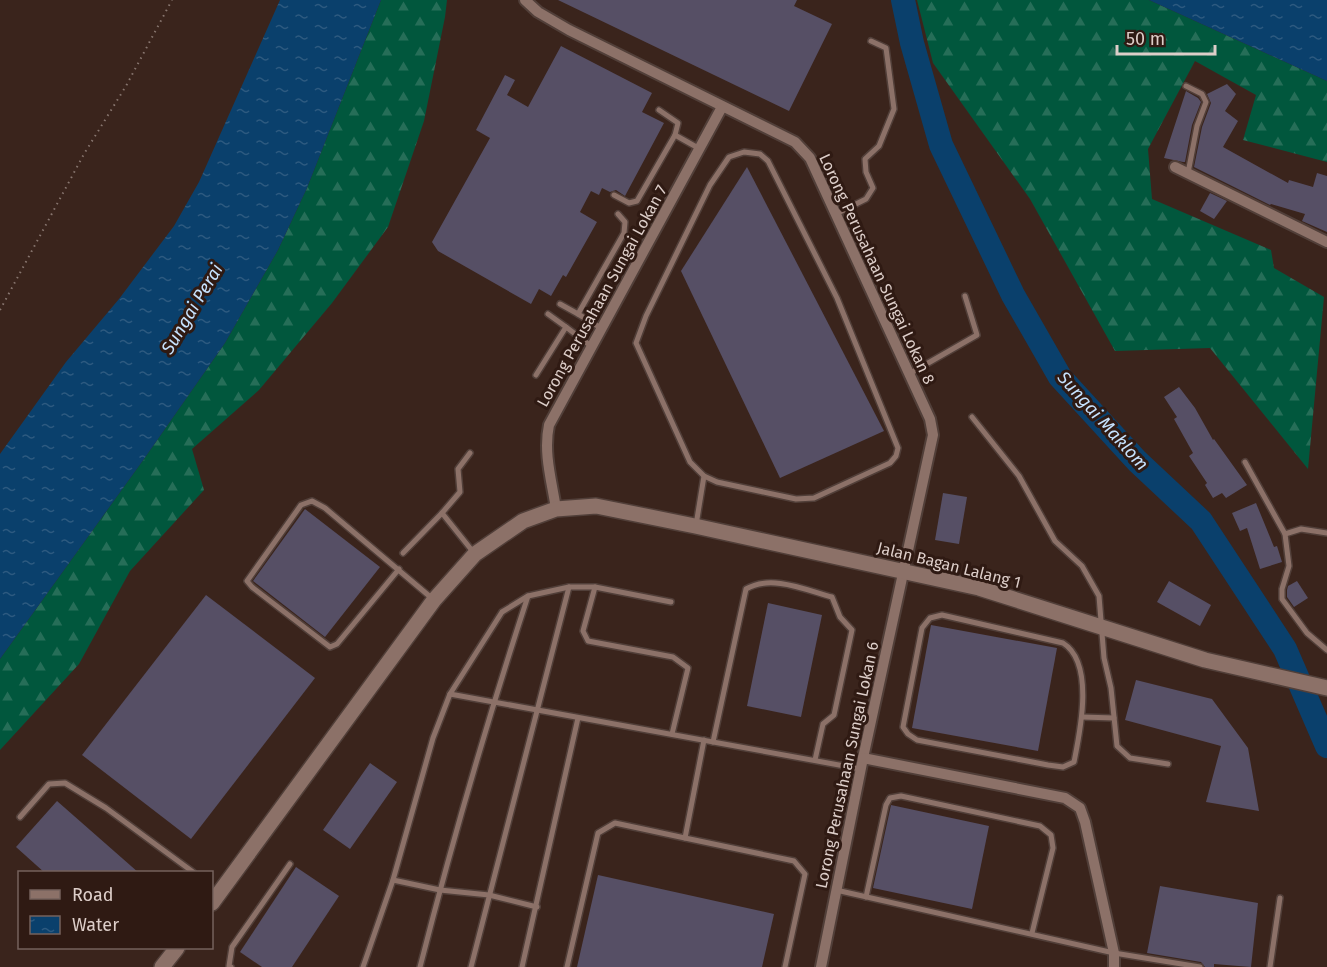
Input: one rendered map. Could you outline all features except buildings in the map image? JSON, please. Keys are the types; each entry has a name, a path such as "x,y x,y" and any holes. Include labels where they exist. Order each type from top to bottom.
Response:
{"main road":[{"name":"Jalan Bagan Lalang 1","path":"214,893 434,600 475,554 523,520 556,509 596,506 903,570 979,588 1205,660 1327,688"},
{"path":"162,967 176,949"}],"street":[{"name":"Lorong Perusahaan Sungai Lokan 8","path":"525,0 538,12 569,30 795,142 810,158 930,419 933,435 903,570"},
{"name":"Lorong Perusahaan Sungai Lokan 7","path":"556,509 546,439 549,425 722,107"},
{"path":"1175,167 1327,242"},
{"name":"Lorong Perusahaan Sungai Lokan 6","path":"821,967 903,570"},
{"path":"862,763 1065,798 1080,808 1114,953 1114,967"}],"lane":[{"path":"836,214 866,199 873,188 866,172 866,159 879,146 894,109 886,48 871,41"},
{"path":"1186,86 1202,94 1206,102 1197,126 1188,174"},
{"path":"614,195 629,203 637,201 675,135 678,123 659,110"},
{"path":"675,135 700,149"},
{"path":"744,152 760,154 768,161 837,298 898,448 896,456 890,463 814,498 796,499 717,482 704,476 690,462 636,343 645,316 710,185 729,157 744,152"},
{"path":"578,314 624,232 625,222 618,214"},
{"path":"909,374 977,334 965,296"},
{"path":"560,304 601,328"},
{"path":"548,314 591,346"},
{"path":"536,375 566,327"},
{"path":"972,417 1019,477 1055,541 1082,566 1099,596 1117,746 1130,758 1168,765"},
{"path":"404,553 460,492 458,469 470,453"},
{"path":"1245,462 1285,534 1289,567 1282,589 1282,599 1307,633 1327,650"},
{"path":"695,526 704,476"},
{"path":"399,569 337,644 330,647 252,587 247,580 302,505 312,501 325,508 399,569 434,600"},
{"path":"442,513 475,554"},
{"path":"1285,534 1300,530 1327,533"},
{"path":"713,742 746,589 756,583 776,583 832,597 840,618 852,630 834,715 823,724 814,760"},
{"path":"471,967 568,587"},
{"path":"363,967 393,880 433,738 450,694 502,612 528,596 568,587 595,587 671,602"},
{"path":"595,587 583,631 588,641 673,657 687,668 672,735"},
{"path":"420,967 493,702 528,596"},
{"path":"942,615 1063,643 1073,653 1081,674 1082,717 1074,762 1063,767 917,740 903,728 922,628 930,618 942,615"},
{"path":"450,694 814,760 862,763"},
{"path":"1082,717 1114,718"},
{"path":"522,967 578,718"},
{"path":"686,838 704,740"},
{"path":"20,817 50,784 64,783 106,808 183,870"},
{"path":"866,897 886,805 890,798 901,796 1040,826 1051,835 1053,848 1032,933"},
{"path":"567,967 598,833 615,823 794,861 805,874 785,967"},
{"path":"231,967 229,966 232,947 290,864"},
{"path":"393,880 440,890 489,895 537,907"},
{"path":"836,890 1114,953 1200,967"},
{"path":"1270,967 1280,898"}],"path":[{"path":"0,310 172,0"}],"green space":[{"path":"381,0 447,0 424,121 388,227 332,303 259,390 192,449 204,490 130,571 79,664 0,750 0,659 225,343 278,250 307,188"},
{"path":"917,0 1149,0 1327,81 1327,162 1243,140 1256,95 1195,61 1148,149 1152,199 1271,250 1274,268 1324,297 1308,469 1210,348 1115,351 1030,199 933,63"}],"water":[{"name":"Sungai Perai","path":"280,0 381,0 307,188 278,250 225,343 0,659 0,454 66,362 119,299 174,226 199,182"},
{"path":"1149,0 1327,0 1327,81"}],"waterway":[{"name":"Sungai Maklom","path":"903,0 912,43 941,145 1013,295 1060,377 1137,461 1201,521 1285,649 1327,746"}]}
